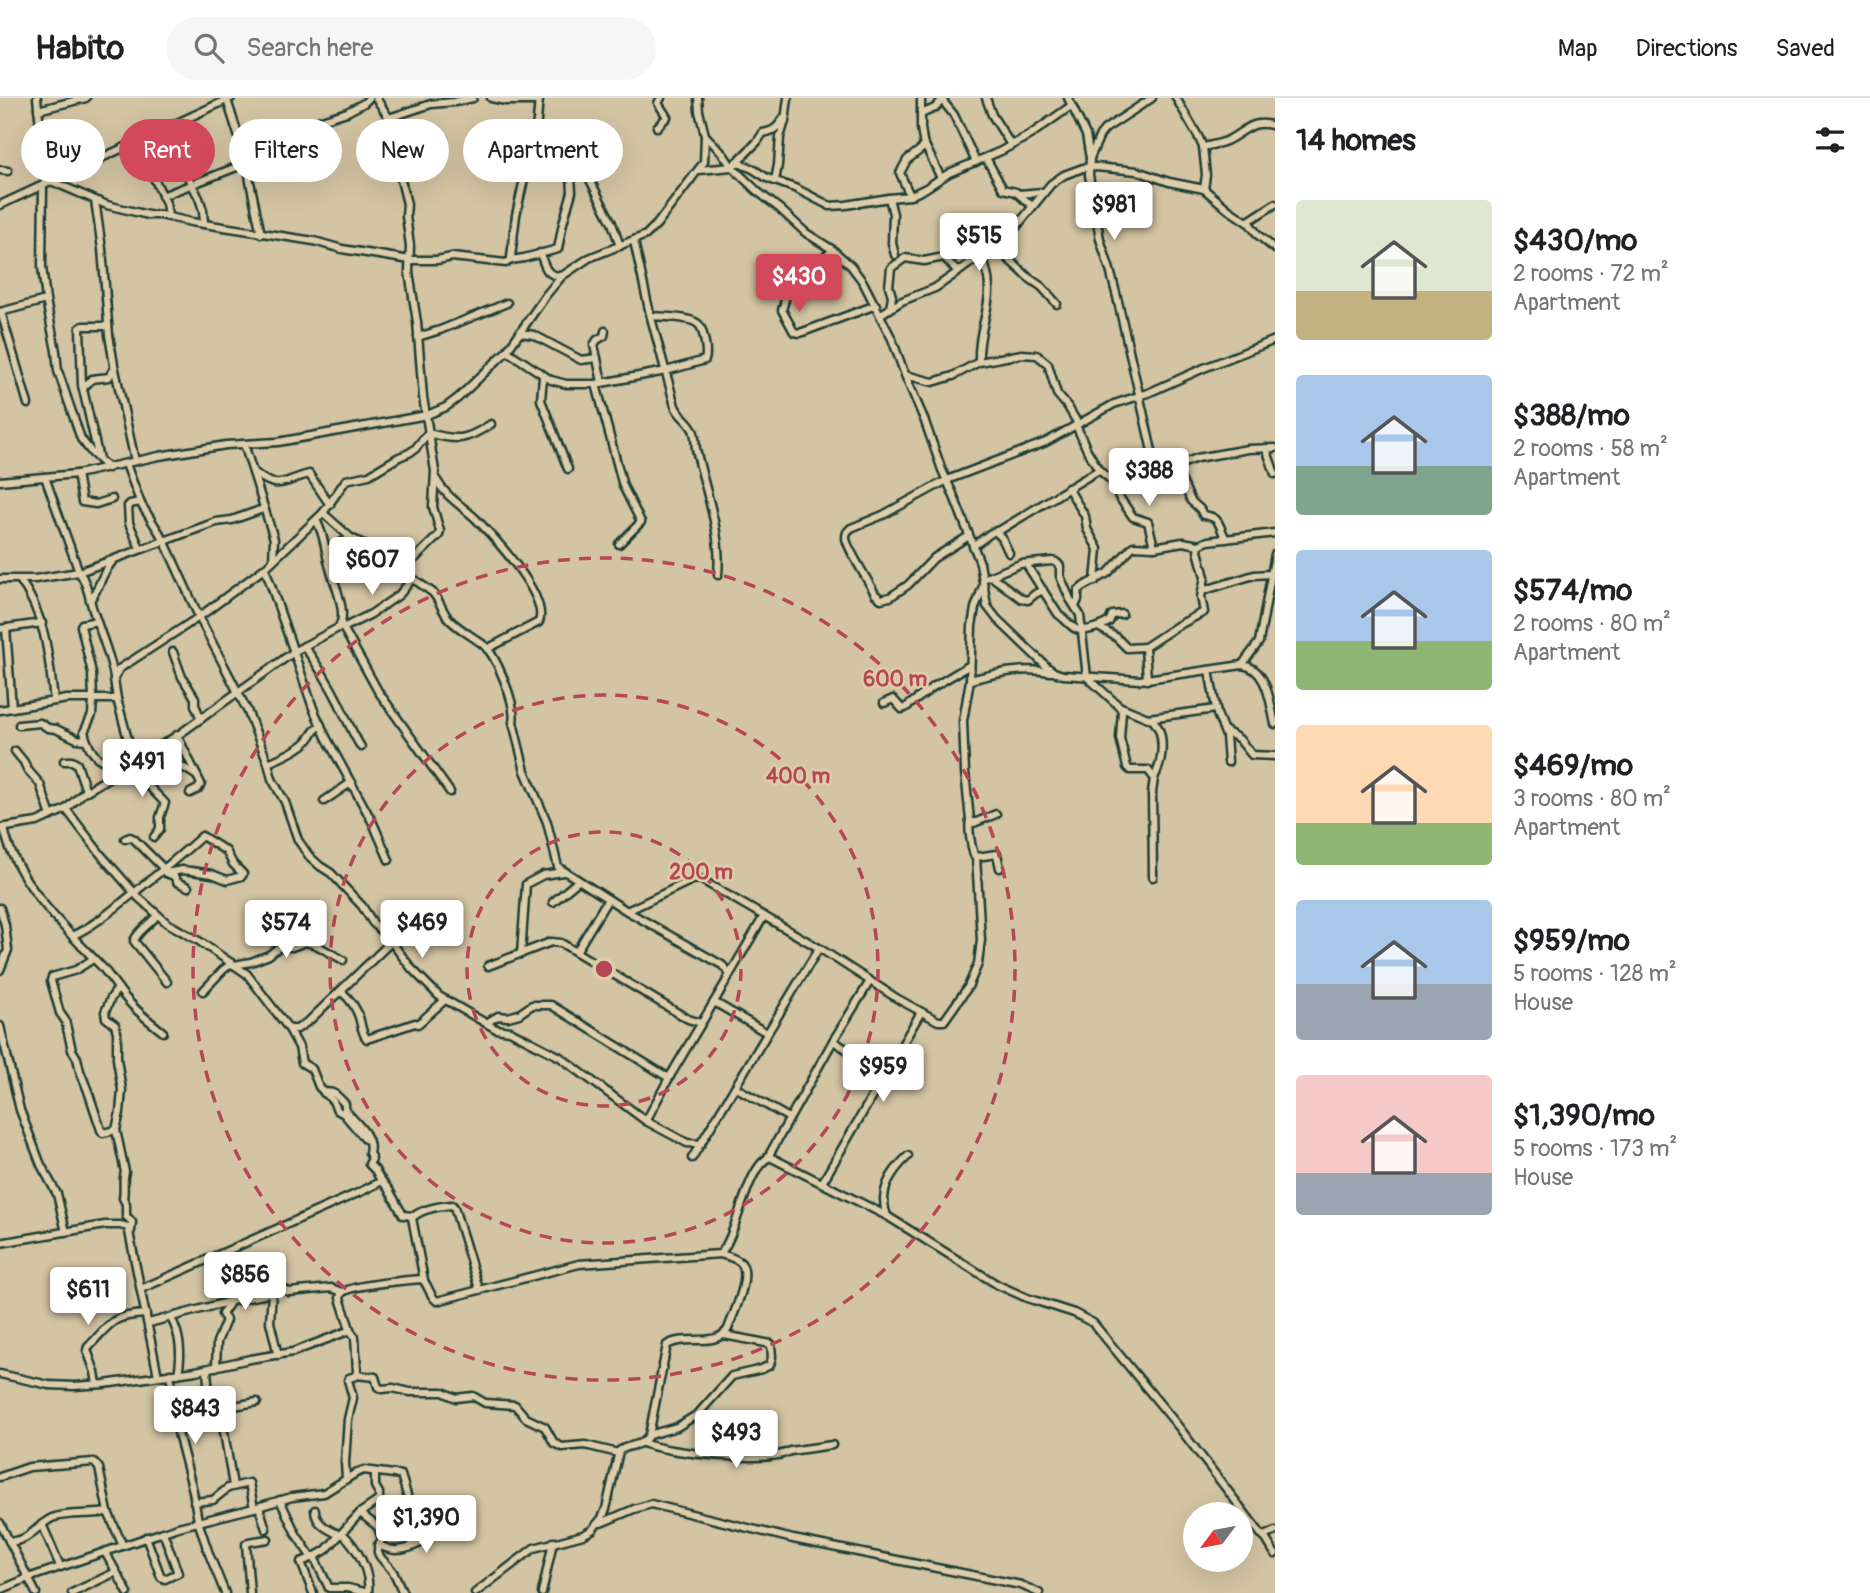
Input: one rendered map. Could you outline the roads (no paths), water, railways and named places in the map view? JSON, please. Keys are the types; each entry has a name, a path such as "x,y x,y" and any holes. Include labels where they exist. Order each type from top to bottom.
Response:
{"street":[{"path":"37,98 46,183 42,261 59,375 81,439 108,468"},
{"path":"38,110 86,98"},
{"path":"323,119 347,112 369,98"},
{"path":"376,98 389,118 431,104 473,98"},
{"path":"491,98 508,101 539,99 510,260"},
{"path":"657,127 667,117 658,103 661,98"},
{"path":"0,481 77,474 226,445 278,442 426,415 446,407 508,351 562,276 589,258 646,235 657,224 699,170 705,158 705,135 698,98"},
{"path":"775,181 780,137 789,98"},
{"path":"921,98 921,128 925,145 941,178"},
{"path":"986,98 992,116 1011,145"},
{"path":"1068,98 1086,135 1090,158"},
{"path":"1152,98 1105,129 1100,135 1088,167 1100,239 1110,270 1153,460 1159,469"},
{"path":"1176,98 1203,147 1205,189"},
{"path":"183,119 215,102 229,99 235,119"},
{"path":"921,114 935,107 943,99 954,115 976,162"},
{"path":"699,170 734,164 753,169 767,178 830,205 910,196 954,170 986,158 1030,135 1071,106"},
{"path":"734,164 763,133 777,128 786,115"},
{"path":"1203,147 1227,140 1259,123 1275,126"},
{"path":"705,135 757,191 798,227 834,250 856,272 881,314 917,400 973,546 984,582 985,601 997,619 1029,648 1040,662 1054,672"},
{"path":"910,196 900,171 907,160 925,145"},
{"path":"0,205 119,150"},
{"path":"986,158 1003,188 1019,194 1032,206"},
{"path":"881,314 934,288 958,272 1013,231 1043,192 1063,175 1088,167 1137,172 1205,189 1247,222 1275,249"},
{"path":"0,170 8,171"},
{"path":"162,196 229,170"},
{"path":"156,182 166,203 168,216"},
{"path":"250,182 261,234"},
{"path":"402,182 407,204 409,272 421,384 435,477 433,507 439,535 402,571"},
{"path":"46,183 107,205 139,213 314,241 342,249 410,260 452,257 504,263 558,248 572,192 571,182"},
{"path":"590,182 612,223 620,246"},
{"path":"191,184 201,204 204,224"},
{"path":"1019,194 1043,192"},
{"path":"1093,195 1115,212 1130,211 1140,203"},
{"path":"889,198 893,214 892,243 895,254"},
{"path":"95,200 103,260 107,326 135,461"},
{"path":"1247,222 1275,204"},
{"path":"634,241 677,411 694,430 719,541 718,575"},
{"path":"993,245 1042,287 1056,304"},
{"path":"834,250 783,287 785,300 782,310 794,332 800,333 876,305"},
{"path":"540,253 549,274 562,276"},
{"path":"979,362 990,284 981,255"},
{"path":"890,309 891,268 904,258 923,261 943,256 958,272"},
{"path":"27,404 0,312 46,300"},
{"path":"418,337 507,303"},
{"path":"508,351 543,377 566,384 599,383 666,371 705,360 707,356 704,337 696,322 651,316"},
{"path":"99,461 83,388 80,328 107,326"},
{"path":"605,331 605,335 594,345 599,383 623,486 641,522 619,544"},
{"path":"520,332 534,335 582,361 597,358"},
{"path":"969,536 934,558 908,585 883,599 875,594 846,537 850,529 883,515 947,480 1040,444 1114,404 1275,340"},
{"path":"905,375 933,382 955,375 979,362 1022,354 1037,355 1048,364 1057,394 1068,407 1099,470 1111,480 1133,517 1148,522 1154,547"},
{"path":"83,388 92,379 108,377 114,369"},
{"path":"543,377 541,400 568,469"},
{"path":"428,433 449,439 466,437 491,424"},
{"path":"114,677 126,663 199,617 273,562 323,513 346,480 369,475 409,453 428,433"},
{"path":"244,444 274,542 273,562"},
{"path":"1266,448 1275,474"},
{"path":"1111,480 1132,478 1219,453 1275,448"},
{"path":"126,464 140,502 164,540 236,693 247,710 272,779 285,802 299,842 309,856 331,873 362,906 416,973 445,1000 499,1030 510,1031 559,1057 646,1121 687,1143 701,1144"},
{"path":"1175,466 1191,501 1203,515 1220,523 1226,539"},
{"path":"973,546 1099,470"},
{"path":"253,472 270,484 309,474 330,505"},
{"path":"77,474 82,502 96,504 111,499"},
{"path":"45,477 109,653 130,763 165,803 160,817 160,829 154,837"},
{"path":"435,477 442,489 473,516 522,573 539,604 539,622 487,649"},
{"path":"1068,488 1086,516 1087,529 1098,549 1095,581"},
{"path":"140,502 128,506 129,523 140,548"},
{"path":"0,579 46,578 79,572 140,548 263,509"},
{"path":"323,513 351,538 383,553 435,595 449,619 487,649 499,668 511,700 513,722 525,771 547,822 557,864 578,881 627,911 722,965 730,974"},
{"path":"316,520 322,532 340,600 342,626 378,691 450,792"},
{"path":"996,532 1009,553"},
{"path":"1075,606 1078,591 1108,573 1133,546 1154,547 1184,542 1199,545 1208,541 1275,533"},
{"path":"326,550 351,538"},
{"path":"1098,627 1116,637 1127,648 1145,647 1204,612 1201,600 1205,577 1199,545"},
{"path":"1242,665 1259,642 1275,554"},
{"path":"90,600 98,590 107,567 117,557"},
{"path":"627,911 698,878 819,948 921,1012 938,1021 945,1021 976,971 981,940 976,857 968,829 970,820 963,721 970,680 974,618 984,582 1012,566 1052,561 1059,564 1060,576 1080,615 1087,677 1119,706 1143,717 1216,709"},
{"path":"1026,564 1059,615 1074,628 1081,630 1098,627 1109,622 1112,615 1122,614"},
{"path":"265,568 321,725 390,860"},
{"path":"1202,591 1254,575 1272,578"},
{"path":"991,576 1022,599 1028,600 1043,590"},
{"path":"163,1032 146,1019 55,919 23,874 2,828 28,824 66,809 86,791 177,735 304,646 371,614 401,594 412,579"},
{"path":"20,580 41,623 46,640 54,701"},
{"path":"97,621 81,626 92,673 92,715 84,732 91,751 107,764 166,763 185,768 198,777"},
{"path":"12,708 3,628 41,623"},
{"path":"304,646 327,681 361,747"},
{"path":"1145,647 1147,680"},
{"path":"173,652 182,677 195,698 201,719"},
{"path":"884,703 893,699 902,709 905,708 970,665"},
{"path":"970,680 1017,670 1038,670 1070,676 1147,680 1242,665 1254,668 1262,679 1275,724"},
{"path":"1209,670 1216,709 1224,730 1228,762"},
{"path":"0,710 74,698 117,699"},
{"path":"1119,706 1122,711 1121,738 1127,767 1132,770 1148,770 1154,778"},
{"path":"1150,718 1157,725 1161,736 1160,762 1152,793 1153,877"},
{"path":"19,725 40,723 77,739 86,740"},
{"path":"268,763 308,741 312,731 321,725"},
{"path":"1224,730 1238,739 1252,755 1275,756"},
{"path":"177,735 201,786 190,793"},
{"path":"15,751 41,786 51,816"},
{"path":"64,761 77,764 86,791"},
{"path":"324,801 352,782"},
{"path":"66,809 102,856 157,915 247,974 289,1028 299,1048 302,1063 313,1071 319,1087 370,1146 372,1159 369,1163 403,1215 413,1216 446,1206 454,1207 478,1289"},
{"path":"970,820 976,822 996,814"},
{"path":"72,936 100,920 164,871 202,836 226,851 243,874 227,880 212,874 191,871 164,871"},
{"path":"125,839 134,839 164,871 174,876 178,883 188,887"},
{"path":"976,857 997,854 999,868"},
{"path":"521,954 526,884 543,875 565,872"},
{"path":"553,902 578,881"},
{"path":"576,952 608,899"},
{"path":"0,908 8,950 0,970"},
{"path":"157,915 149,926 139,932 134,941 167,982"},
{"path":"646,1121 668,1078 764,916"},
{"path":"203,991 233,964 253,962 279,947 292,947 304,942 316,945 343,960"},
{"path":"289,1028 295,1030 301,1027 391,942"},
{"path":"488,966 551,942 561,943 688,1019 701,1023"},
{"path":"692,1158 819,948"},
{"path":"93,958 76,970 52,977 51,982 101,1130 103,1133 116,1130"},
{"path":"720,1254 727,1244 753,1178 768,1157 870,981"},
{"path":"118,988 104,1012 107,1020 115,1025 118,1036 117,1059 122,1090 116,1130 125,1172 122,1178 123,1202 126,1204 126,1216 132,1222 131,1233 158,1376"},
{"path":"339,993 343,993 351,1001 358,1014 363,1034 370,1039 418,1024 445,1000"},
{"path":"714,1002 767,1033"},
{"path":"486,1023 498,1016 519,1014 533,1005 551,1005 668,1078"},
{"path":"821,1183 921,1012"},
{"path":"0,1026 20,1110 41,1165 57,1194 66,1232"},
{"path":"833,1041 877,1068 888,1069"},
{"path":"735,1087 789,1118"},
{"path":"887,1216 883,1195 898,1166 908,1156"},
{"path":"768,1157 887,1216 998,1285 1027,1298 1074,1313 1093,1324 1178,1426 1264,1536 1275,1554"},
{"path":"141,1289 382,1181"},
{"path":"413,1216 424,1280 433,1298 438,1301 579,1264 720,1254 737,1260 746,1276 728,1329 724,1335 712,1339 686,1340 667,1345 649,1435 643,1443"},
{"path":"0,1243 114,1225 127,1226 131,1233"},
{"path":"149,1323 279,1289 292,1292 331,1288 343,1292 393,1282 424,1280"},
{"path":"272,1292 270,1322 278,1354"},
{"path":"343,1292 340,1298 349,1329 354,1335 356,1375"},
{"path":"216,1367 217,1342 226,1321 222,1314 231,1301"},
{"path":"178,1334 180,1321 188,1313"},
{"path":"97,1384 88,1347 112,1321 146,1314"},
{"path":"171,1318 178,1334 181,1354 178,1374"},
{"path":"0,1374 49,1385 97,1384 178,1374 310,1346 349,1329"},
{"path":"649,1435 677,1427 698,1413 732,1376 770,1365 771,1344 733,1339 724,1335"},
{"path":"207,1368 210,1410"},
{"path":"170,1374 175,1416 198,1521 226,1593"},
{"path":"346,1479 348,1414 353,1398 348,1380 356,1375 375,1377 377,1386 382,1389 436,1391 456,1398 473,1396 485,1403 515,1405 528,1420 545,1427 554,1443 562,1447 582,1445 618,1453"},
{"path":"175,1416 257,1402"},
{"path":"220,1408 233,1486"},
{"path":"475,1593 534,1548 583,1535 596,1525 602,1518 610,1497 618,1453 626,1447 643,1443 662,1449 765,1458 790,1451 832,1445"},
{"path":"0,1477 29,1467 92,1461 99,1468 108,1512 122,1546"},
{"path":"0,1590 60,1566 198,1521 302,1494 324,1493 364,1470 401,1475 407,1495 410,1527 415,1537 411,1546"},
{"path":"313,1593 302,1560 313,1558 326,1550 360,1513 379,1499 375,1487 375,1472"},
{"path":"194,1502 213,1500 225,1489 251,1484 266,1529"},
{"path":"280,1500 296,1534 330,1588 348,1588 368,1593 368,1575 352,1545 341,1534 327,1529 316,1518 315,1510"},
{"path":"596,1525 634,1508 651,1504 793,1539 1021,1585 1039,1593"},
{"path":"9,1541 20,1541 56,1517 108,1512"},
{"path":"360,1513 378,1527 382,1539 377,1551 403,1593"},
{"path":"378,1527 409,1514"},
{"path":"379,1545 397,1550 411,1546 429,1538 457,1515"},
{"path":"0,1523 36,1593"},
{"path":"42,1524 60,1566"},
{"path":"1264,1536 1275,1531"},
{"path":"146,1538 161,1577 165,1579 178,1573 163,1532"},
{"path":"250,1593 246,1544 268,1539"},
{"path":"542,1593 553,1542"},
{"path":"380,1558 390,1553 389,1549"},
{"path":"105,1552 128,1593"},
{"path":"72,1593 116,1573"},
{"path":"88,1585 93,1593"}]}
